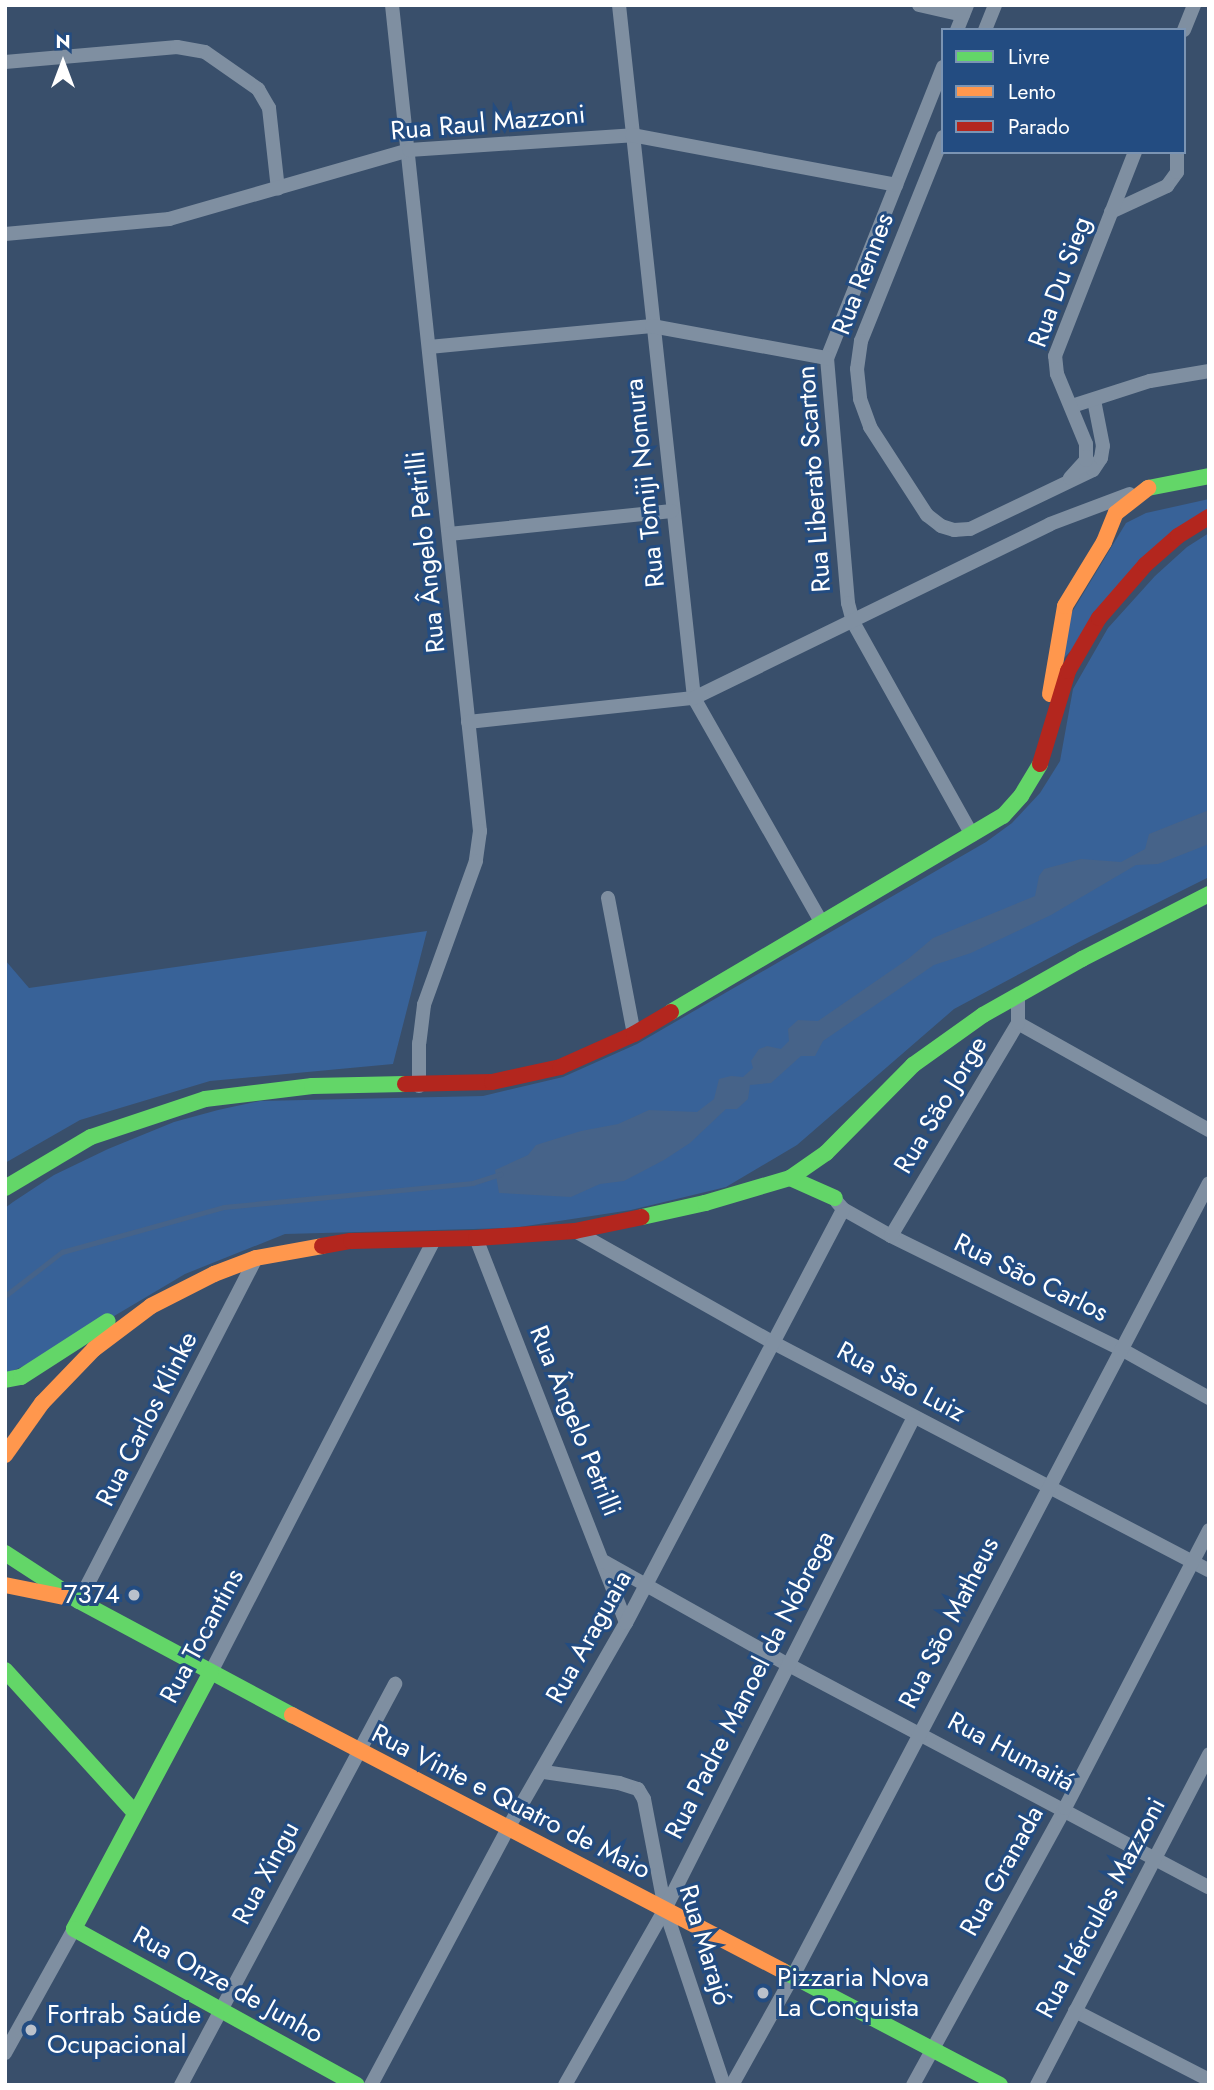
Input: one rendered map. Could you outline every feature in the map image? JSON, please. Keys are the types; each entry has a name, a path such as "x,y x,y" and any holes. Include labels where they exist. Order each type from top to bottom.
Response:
{"main road":[{"path":"1048,736 1054,663 1066,606 1104,542 1116,513 1148,488 1209,476"},
{"path":"5,1188 91,1137 205,1099 312,1086 419,1086 492,1082 530,1076 594,1053 634,1034 1003,816 1021,796 1038,769 1068,671 1099,618 1145,565 1178,536 1209,517"},
{"path":"5,1455 42,1403 70,1372 151,1306 214,1274 256,1258 351,1241 476,1238 575,1231 705,1203 790,1178 826,1153 914,1065 983,1015 1209,894"},
{"path":"826,1153 839,1203"},
{"path":"790,1178 839,1203"},
{"path":"5,1380 21,1377 126,1312 151,1306"},
{"name":"Rua Vinte e Quatro de Maio","path":"5,1553 79,1601 211,1672 1000,2085"},
{"path":"5,1585 79,1601"},
{"path":"5,1670 135,1813"},
{"name":"Rua Tocantins","path":"74,1928 211,1672"},
{"name":"Rua Onze de Junho","path":"74,1928 357,2085"}],"street":[{"name":"Rua Ângelo Petrilli","path":"392,5 480,831 476,861 424,1005 419,1043 419,1086"},
{"name":"Rua Tomiji Nomura","path":"619,5 694,698 822,923"},
{"path":"919,5 965,10 958,28"},
{"path":"986,28 995,5"},
{"path":"1185,28 1194,5"},
{"path":"5,62 177,47 205,52 258,89 270,108 278,189"},
{"name":"Rua Liberato Scarton","path":"941,72 827,358 847,589 853,622 972,835"},
{"name":"Rua Raul Mazzoni","path":"5,234 169,219 409,150 632,135 896,185"},
{"name":"Rua Rennes","path":"941,142 861,341 857,369 870,426 927,515 941,526 954,530 970,529 1093,470 1101,458 1103,446 1094,400"},
{"name":"Rua Du Sieg","path":"1072,406 1057,374 1055,356 1111,212 1129,154"},
{"name":"Rua Du Sieg","path":"1111,212 1167,186 1177,172 1177,154"},
{"path":"429,347 652,326 827,358"},
{"path":"1072,406 1150,382 1209,371"},
{"name":"Rua Rennes","path":"1065,485 1086,460 1086,444 1072,406"},
{"path":"468,722 694,698 1050,524 1148,488"},
{"path":"449,534 672,511"},
{"path":"608,898 634,1034"},
{"name":"Rua São Jorge","path":"891,1236 1018,1023 1018,995"},
{"path":"1018,1023 1209,1130"},
{"name":"Rua São Matheus","path":"732,2085 793,1976 1047,1487 1209,1183"},
{"name":"Rua São Carlos","path":"839,1203 891,1236 1121,1349 1209,1398"},
{"name":"Rua Araguaia","path":"371,2085 508,1828 544,1772 647,1584 772,1342 839,1203"},
{"name":"Rua São Luiz","path":"575,1231 772,1342 1209,1570"},
{"name":"Rua Tocantins","path":"211,1672 435,1238"},
{"name":"Rua Ângelo Petrilli","path":"476,1238 605,1562 626,1623"},
{"name":"Rua Carlos Klinke","path":"79,1601 256,1258"},
{"name":"Rua Padre Manoel da Nóbrega","path":"565,2085 665,1909 914,1417"},
{"name":"Rua Granada","path":"913,2085 1065,1808 1209,1531"},
{"name":"Rua Humaitá","path":"605,1562 787,1664 1156,1856 1209,1887"},
{"name":"Rua Xingu","path":"181,2085 395,1684"},
{"name":"Rua Hércules Mazzoni","path":"1037,2085 1209,1754"},
{"name":"Rua Marajó","path":"544,1772 638,1789 648,1810 665,1909 724,2085"},
{"name":"Rua Tocantins","path":"5,2053 74,1928"},
{"path":"1075,2011 1209,2080"}],"shaded area":[{"path":"1209,499 1209,509 1061,661 1069,617 1126,523 1146,513"},
{"path":"1209,533 1209,877 954,1009 797,1145 726,1187 631,1210 513,1228 285,1234 185,1274 45,1357 5,1374 5,1208 13,1202 54,1175 108,1149 174,1122 218,1110 260,1101 483,1096 563,1077 637,1044 986,842 1012,823 1040,793 1060,761 1073,689 1108,628 1155,576 1187,547"},
{"path":"1209,810 1209,844 1158,864 1136,865 1051,915 971,953 934,965 823,1041 815,1056 801,1056 771,1083 750,1085 748,1099 737,1109 726,1109 690,1143 664,1160 624,1181 600,1184 571,1197 499,1193 495,1170 528,1155 536,1145 581,1131 618,1124 649,1110 697,1112 714,1099 719,1079 743,1077 753,1068 751,1061 759,1049 767,1046 781,1049 789,1041 788,1029 798,1020 818,1021 908,959 933,938 1035,896 1039,876 1044,869 1081,859 1121,862 1145,849 1149,834"},
{"path":"427,931 393,1064 210,1081 80,1120 5,1163 5,960 29,988"}],"waterway":[{"path":"5,1296 62,1252 224,1207 473,1183 501,1174"}],"traffic: fast":[{"path":"1148,488 1209,476"},
{"path":"671,1012 1003,816 1021,796 1040,764"},
{"path":"642,1217 705,1203 790,1178 826,1153 913,1065 983,1015 1082,959 1209,894"},
{"path":"5,1188 91,1137 205,1099 312,1086 405,1084"},
{"path":"790,1178 835,1198"},
{"path":"5,1380 21,1377 108,1321"},
{"path":"5,1553 79,1601 292,1715"},
{"path":"5,1670 135,1813"},
{"path":"211,1672 74,1929 357,2085"},
{"path":"783,1971 1000,2085"}],"traffic: slow":[{"path":"1050,694 1065,606 1104,542 1116,513 1148,488"},
{"path":"5,1455 42,1403 94,1349 151,1306 214,1274 256,1258 322,1246"},
{"path":"5,1585 64,1597"},
{"path":"292,1715 783,1971"}],"traffic: jam":[{"path":"1040,764 1068,671 1099,618 1145,565 1178,536 1209,517"},
{"path":"405,1084 492,1082 560,1067 634,1034 671,1012"},
{"path":"322,1246 351,1241 476,1238 575,1231 642,1217"}],"place":[{"name":"7374","path":"134,1595"},
{"name":"Pizzaria Nova La Conquista","path":"763,1993"},
{"name":"Fortrab Saúde Ocupacional","path":"31,2030"}]}
